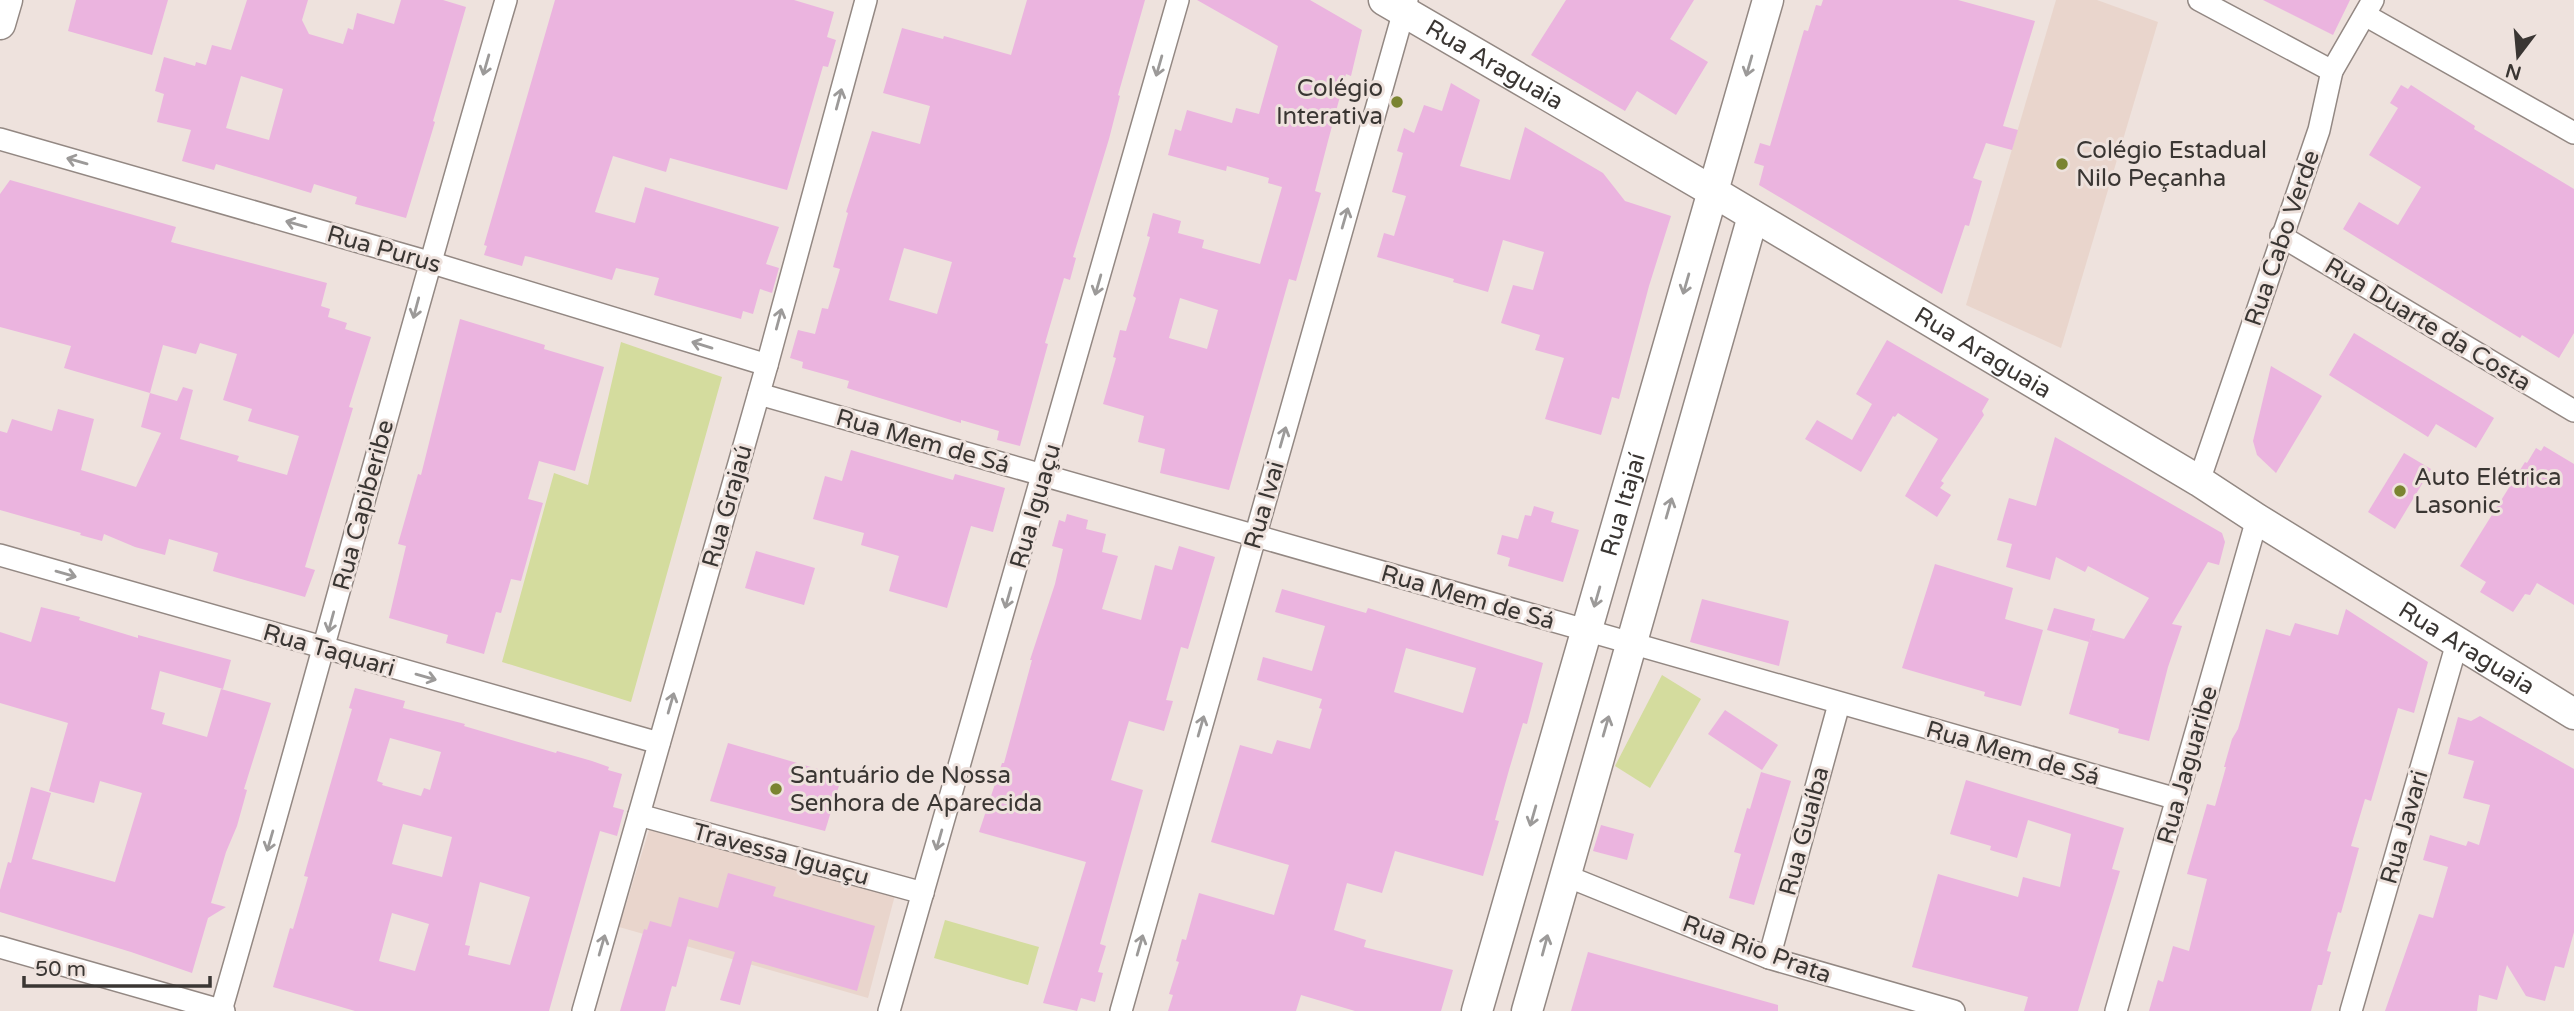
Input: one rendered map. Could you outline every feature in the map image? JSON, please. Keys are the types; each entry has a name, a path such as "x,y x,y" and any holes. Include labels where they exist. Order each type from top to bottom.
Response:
{"street":[{"path":"0,24 7,0"},
{"name":"Rua Capiberibe","path":"222,1011 429,262 506,0"},
{"name":"Rua Grajaú","path":"583,1011 767,365 866,0"},
{"name":"Rua Iguaçu","path":"889,1011 1178,0"},
{"name":"Rua Itajaí","path":"1477,1011 1768,0"},
{"path":"2199,0 2332,71"},
{"name":"Rua Araguaia","path":"1398,4 2199,481 2574,714"},
{"name":"Rua Ivai","path":"1121,1011 1255,536 1398,4"},
{"path":"2369,8 2574,133"},
{"name":"Rua Cabo Verde","path":"2199,481 2319,130 2332,71 2369,8"},
{"name":"Rua Purus","path":"0,139 429,262 767,365"},
{"name":"Rua Itajaí","path":"1527,1011 1754,216"},
{"name":"Rua Duarte da Costa","path":"2281,236 2574,411"},
{"name":"Rua Mem de Sá","path":"758,394 2177,799"},
{"name":"Rua Jaguaribe","path":"2116,1011 2257,519"},
{"name":"Rua Taquari","path":"0,555 659,743"},
{"name":"Rua Javari","path":"2351,1011 2457,643"},
{"name":"Rua Guaíba","path":"1769,958 1839,704"},
{"name":"Travessa Iguaçu","path":"639,815 923,893"},
{"name":"Rua Rio Prata","path":"1564,875 1769,958 1954,1011"},
{"path":"0,947 222,1011"}],"shaded area":[{"name":"Colégio Estadual Nilo Peçanha","path":"2056,0 2097,0 2158,22 2061,348 1966,305"},
{"path":"650,827 895,895 868,998 619,927"}],"green space":[{"path":"621,342 722,377 631,702 502,662 554,473 588,485"},
{"path":"1662,675 1701,699 1650,788 1615,766"},
{"path":"945,920 1039,947 1028,985 934,958"}],"building":[{"path":"76,0 168,0 152,55 68,31"},
{"path":"247,0 308,0 302,20 309,34 343,44 348,28 353,30 357,13 394,24 401,0 443,0 466,7 406,218 355,204 357,197 314,184 311,193 216,164 214,170 182,161 191,130 157,122 164,94 155,91 164,57 195,66 196,62 206,65 212,45 231,50","holes":["241,76 283,89 269,140 226,128"]},
{"path":"555,0 794,0 834,12 827,37 836,40 828,67 823,66 787,190 670,158 666,172 613,156 595,212 635,223 645,187 779,227 766,264 779,268 772,293 760,289 753,314 743,311 741,319 654,295 659,278 616,268 612,280 525,256 522,266 484,255 487,246 484,245"},
{"path":"1027,0 1145,0 1118,95 1120,96 1109,139 1073,257 1076,258 1070,280 1064,278 1045,343 1048,344 1020,446 997,440 999,431 961,420 961,423 847,388 849,381 802,368 803,362 790,358 798,330 815,334 822,308 828,309 840,269 833,267 848,213 846,212 872,131 920,144 930,106 883,93 902,28 943,39 944,36 1011,55","holes":["904,248 952,262 937,314 889,300"]},
{"path":"1197,0 1310,0 1362,30 1351,76 1346,74 1328,141 1315,191 1321,193 1296,281 1289,279 1229,490 1160,473 1165,449 1138,442 1144,416 1103,404 1116,358 1113,357 1120,330 1126,331 1136,298 1133,296 1150,237 1147,236 1153,213 1181,221 1178,233 1204,240 1202,248 1260,264 1282,187 1268,183 1269,178 1227,166 1226,171 1168,155 1175,129 1181,131 1187,110 1232,123 1236,108 1259,114 1278,46","holes":["1180,298 1218,310 1207,349 1169,338"]},
{"path":"1566,0 1694,0 1670,39 1708,62 1676,115 1637,91 1625,111 1531,55"},
{"path":"1823,0 1958,0 2035,21 2003,126 2018,130 2012,150 1986,143 1973,178 1982,181 1969,226 1965,225 1942,294 1759,185 1764,166 1754,163 1760,143 1770,146 1804,30 1808,31 1816,5 1821,6"},
{"path":"2263,0 2350,0 2333,35"},
{"path":"1451,83 1480,100 1460,166 1510,180 1525,127 1603,173 1625,201 1671,216 1619,399 1612,397 1601,435 1545,419 1564,358 1535,350 1540,335 1501,323 1513,285 1533,290 1544,252 1503,240 1488,292 1453,282 1454,279 1377,257 1384,233 1394,236 1406,196 1392,192 1403,153 1397,151 1404,128 1414,133 1424,105 1442,111"},
{"path":"2401,85 2408,89 2411,85 2475,126 2474,129 2574,189 2574,333 2559,358 2522,335 2520,338 2343,229 2359,202 2398,225 2421,187 2369,155 2398,108 2390,103"},
{"path":"10,180 176,227 171,242 327,283 321,306 330,309 328,317 347,323 345,329 371,337 349,407 353,408 305,567 315,570 305,597 213,571 218,553 169,539 165,555 135,547 104,534 102,541 0,510 0,431 7,433 12,419 52,431 58,409 94,419 81,470 136,487 161,433 141,427 150,393 64,368 71,346 0,327 0,194","holes":["200,343 237,354 223,400 252,409 248,421 299,436 287,475 237,461 239,456 180,439 193,390 183,387 177,401 150,393 163,345 196,354"]},
{"path":"460,319 545,345 544,349 604,367 575,471 539,461 528,499 543,503 521,581 511,579 501,613 496,612 484,654 446,643 448,635 389,618 406,546 398,544 418,474 421,475"},
{"path":"2354,333 2494,418 2476,448 2436,424 2428,437 2329,375"},
{"path":"1887,340 1989,399 1982,411 1984,415 1941,481 1944,483 1940,488 1951,495 1937,517 1905,496 1938,439 1898,413 1893,416 1861,472 1805,439 1817,420 1852,440 1872,404 1856,394"},
{"path":"2271,366 2322,396 2276,473 2257,455 2253,441"},
{"path":"2055,437 2222,533 2225,542 2219,565 2208,562 2172,624 2182,626 2168,667 2149,741 2118,733 2119,729 2069,714 2092,630 2124,639 2149,598 2088,566 2085,572 2056,557 2050,580 2006,567 2012,544 1997,540 2009,498 2036,506"},
{"path":"2544,446 2574,464 2574,605 2537,583 2530,595 2525,594 2513,612 2480,592 2486,582 2460,566 2525,462 2527,463 2536,448 2541,451"},
{"path":"851,450 953,480 955,474 1005,488 993,532 971,526 947,608 889,591 899,556 861,545 864,533 813,519 825,476 842,481"},
{"name":"Auto Elétrica Lasonic","path":"2404,453 2431,469 2395,529 2368,512"},
{"path":"1534,506 1554,512 1551,522 1579,530 1563,582 1508,566 1510,558 1497,554 1502,535 1518,539 1525,515 1531,516"},
{"path":"1067,514 1088,520 1086,529 1106,534 1102,552 1118,556 1102,609 1141,620 1155,565 1172,570 1179,546 1215,557 1188,649 1181,647 1166,700 1173,701 1164,731 1129,721 1111,780 1143,790 1100,944 1106,946 1098,972 1103,973 1095,1002 1081,998 1077,1011 1043,1003 1086,862 979,832 1004,763 1030,660 1055,584 1063,549 1052,546 1059,520 1065,522"},
{"path":"756,551 815,568 804,605 745,588"},
{"path":"1935,564 2013,588 2005,619 2043,630 2021,706 1984,696 1985,692 1902,668"},
{"path":"1282,589 1366,613 1368,608 1543,663 1527,724 1523,723 1509,770 1495,820 1499,821 1483,876 1395,851 1382,893 1347,883 1334,930 1366,940 1364,947 1453,970 1441,1011 1355,1011 1301,995 1296,1011 1168,1011 1173,995 1169,994 1179,962 1176,961 1182,939 1186,940 1199,893 1274,915 1289,865 1211,842 1240,745 1272,754 1277,740 1310,749 1322,709 1319,708 1322,699 1257,680 1263,657 1312,671 1325,626 1275,612","holes":["1406,648 1476,668 1463,713 1394,692"]},
{"path":"1702,599 1789,621 1779,666 1690,642"},
{"path":"41,607 80,617 79,620 138,638 138,635 231,660 223,689 160,671 151,709 165,713 162,724 207,737 221,689 271,703 244,789 247,790 237,826 226,852 211,903 226,907 208,918 192,973 0,912 0,890 8,862 11,863 31,787 51,793 32,859 115,882 142,793 100,781 94,803 49,791 68,723 0,703 0,632 31,642"},
{"path":"2054,608 2095,619 2089,642 2047,630"},
{"path":"2346,609 2428,662 2414,713 2398,708 2371,801 2365,799 2351,846 2359,848 2327,951 2331,952 2322,985 2318,985 2311,1011 2149,1011 2158,980 2163,982 2173,946 2189,951 2207,879 2187,874 2207,804 2215,806 2232,739 2238,729 2266,629 2290,636 2295,623 2338,635"},
{"path":"355,688 405,701 403,708 592,761 622,774 613,807 624,810 617,836 600,831 549,1011 355,1011 273,987 308,877 304,876 352,709 349,708","holes":["390,738 441,752 430,790 424,788 421,796 382,785 383,783 377,781","403,824 452,837 442,877 392,864","480,882 530,897 510,965 468,955 470,946 465,945","392,913 429,924 415,971 379,961"]},
{"path":"1725,710 1778,745 1762,770 1708,734"},
{"path":"2480,716 2574,769 2574,932 2564,968 2555,966 2545,1001 2526,996 2507,965 2497,1000 2479,995 2477,1011 2385,1011 2419,914 2433,918 2448,867 2423,860 2430,835 2466,846 2468,841 2479,845 2490,805 2463,798 2474,761 2448,754 2458,717 2471,721"},
{"name":"Santuário de Nossa Senhora de Aparecida","path":"728,743 842,776 825,831 710,801"},
{"path":"1761,772 1791,781 1754,905 1729,898 1741,854 1734,852"},
{"path":"1966,780 2124,828 2112,869 2120,871 2078,1011 2024,1011 2028,997 1912,967 1938,874 2018,897 2023,877 2060,887 2071,834 2028,820 2017,858 1990,850 1991,846 1950,834"},
{"path":"1601,825 1634,834 1627,860 1593,851"},
{"path":"728,873 776,887 773,896 875,926 857,991 752,961 740,1005 720,1000 735,952 689,939 676,987 672,986 665,1011 620,1011 644,929 647,930 650,921 671,927 679,897 718,908"},
{"path":"1588,952 1778,1005 1778,1011 1571,1011"}],"place":[{"name":"Colégio Interativa","path":"1397,102"},
{"name":"Colégio Estadual Nilo Peçanha","path":"2062,164"},
{"name":"Auto Elétrica Lasonic","path":"2400,491"},
{"name":"Santuário de Nossa Senhora de Aparecida","path":"776,789"}]}
